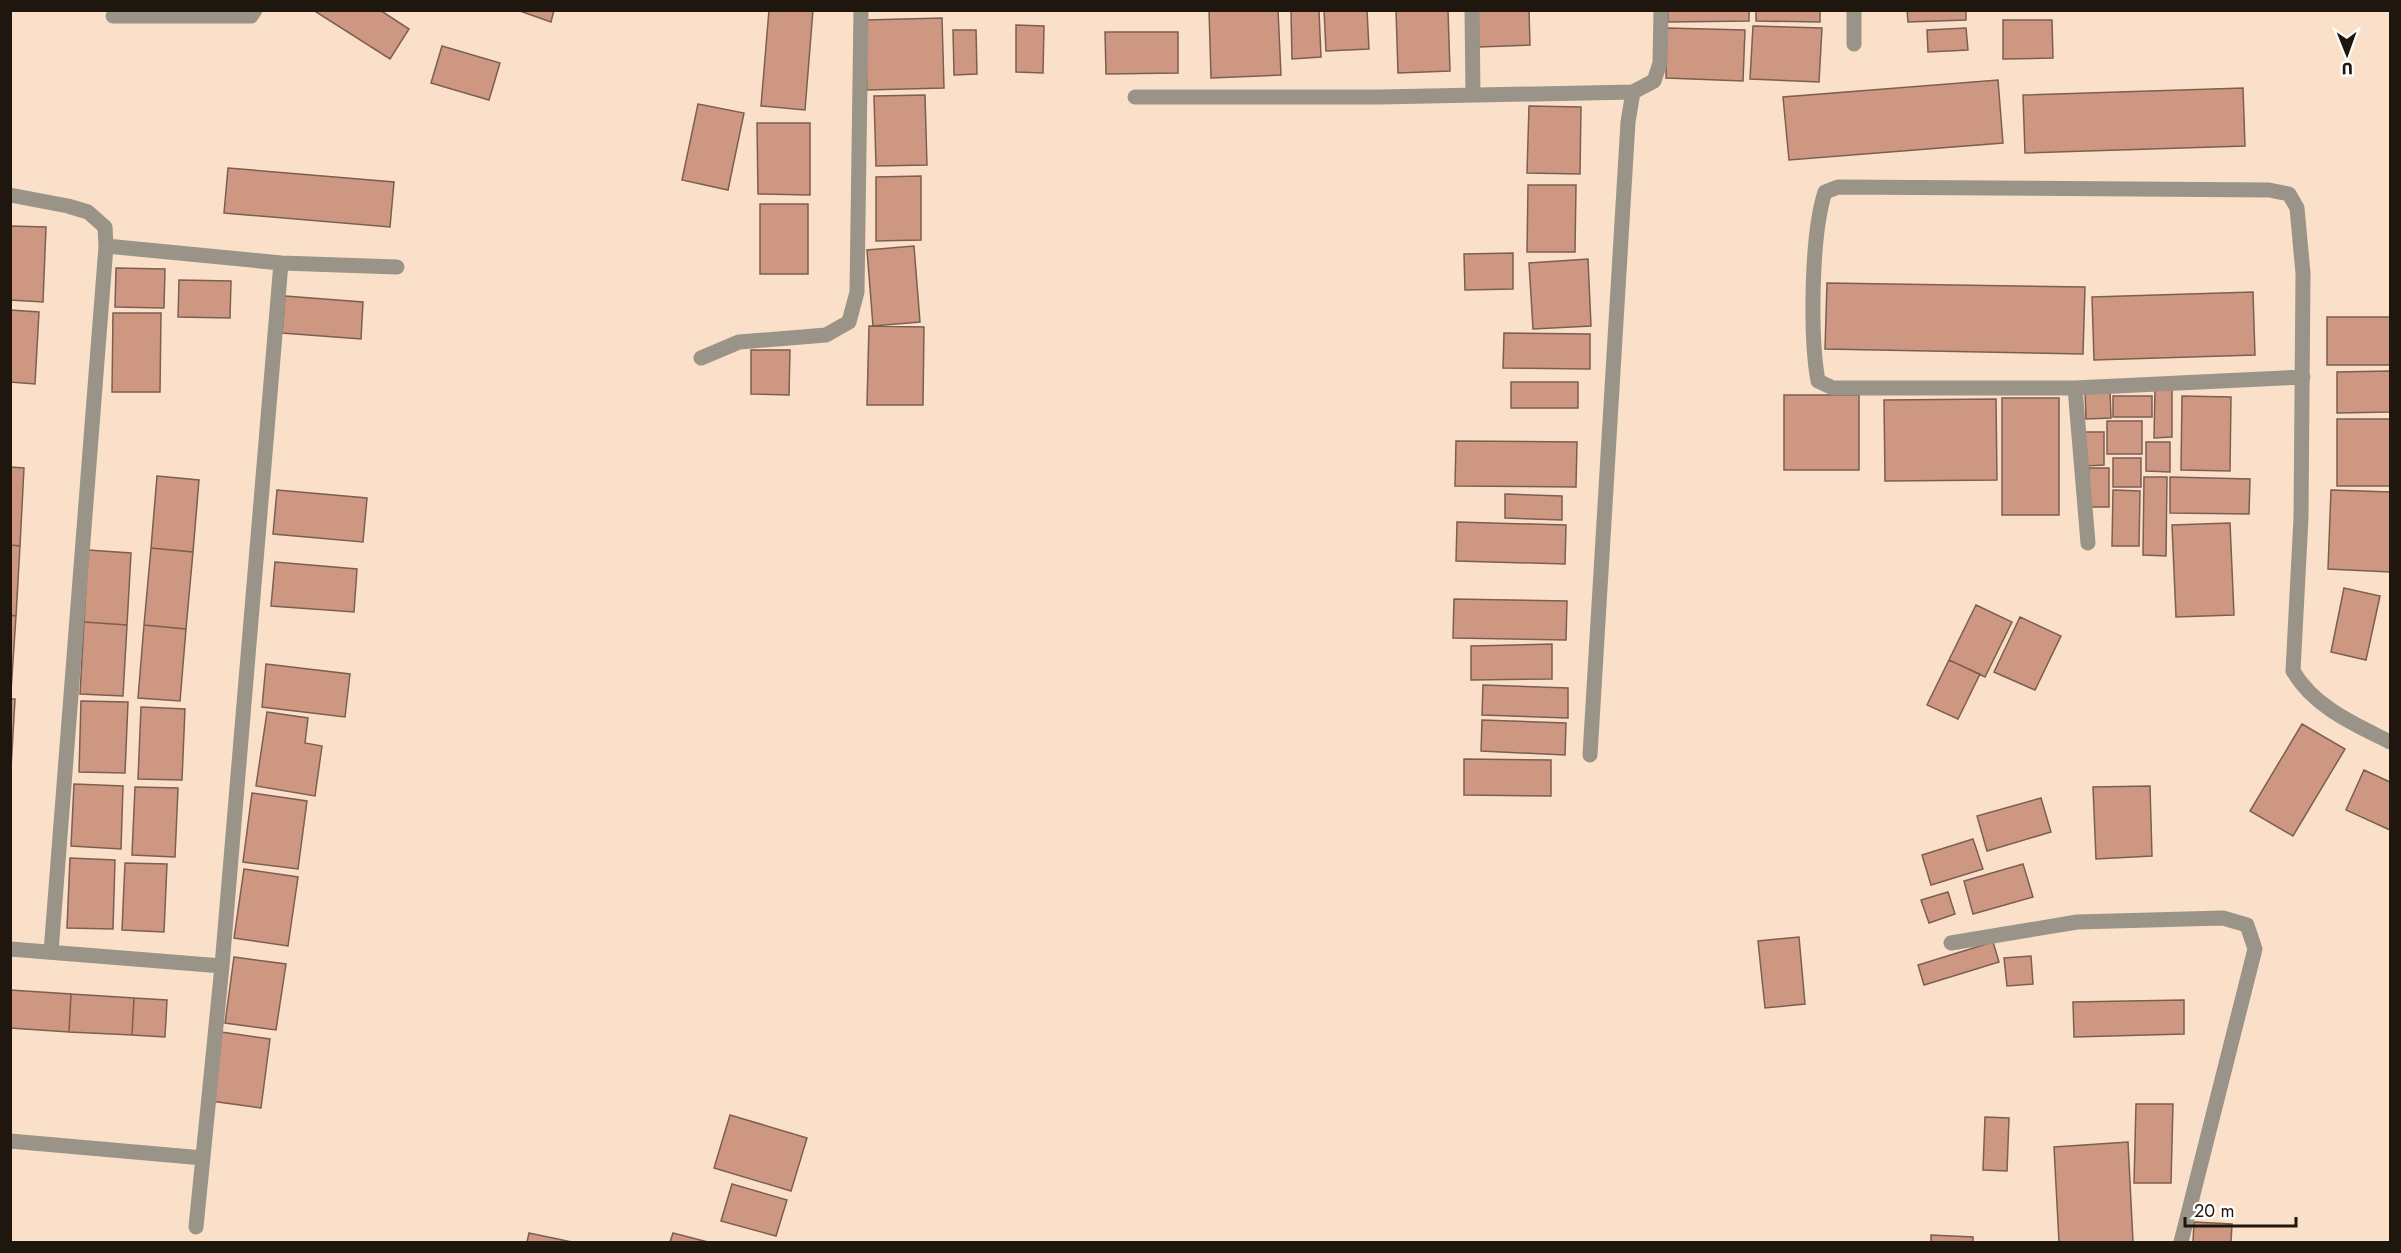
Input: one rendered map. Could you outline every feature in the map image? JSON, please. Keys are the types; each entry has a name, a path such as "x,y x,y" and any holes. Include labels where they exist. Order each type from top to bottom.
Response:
{"street":[{"path":"112,16 251,16 255,10"},
{"path":"701,358 739,342 826,335 849,322 858,292 861,10"},
{"path":"1472,10 1473,95"},
{"path":"1135,97 1633,92 1653,81 1660,63 1661,10"},
{"path":"1854,10 1854,44"},
{"path":"1590,755 1628,122 1633,92"},
{"path":"2303,377 2075,388 1833,388 1818,381 1814,359 1815,271 1820,208 1825,192 1838,187 1850,187 2269,190 2289,194 2297,208 2303,273 2303,377 2301,518 2293,671 2302,686 2342,718 2391,742"},
{"path":"10,195 88,212 105,226 106,246 51,952"},
{"path":"106,246 281,263 397,267"},
{"path":"196,1227 222,966 281,263"},
{"path":"2075,388 2088,543"},
{"path":"1951,942 2077,922 2223,918 2247,925 2255,949 2181,1242"},
{"path":"10,949 222,966"},
{"path":"10,1141 203,1158"}],"building":[{"path":"313,10 380,10 409,29 390,59"},
{"path":"517,10 554,10 551,22"},
{"path":"769,10 813,10 805,110 761,106"},
{"path":"1209,10 1278,10 1281,75 1211,78"},
{"path":"1324,10 1367,10 1369,49 1326,51"},
{"path":"1396,10 1448,10 1450,71 1398,73"},
{"path":"1478,10 1529,10 1530,45 1479,47"},
{"path":"1668,10 1749,10 1749,21 1668,22"},
{"path":"1756,10 1820,10 1820,22 1756,21"},
{"path":"1907,10 1966,10 1966,20 1908,22"},
{"path":"1291,11 1319,11 1321,57 1292,59"},
{"path":"942,18 944,88 867,90 865,20"},
{"path":"2003,20 2052,20 2053,58 2003,59"},
{"path":"1016,25 1044,26 1043,73 1016,72"},
{"path":"1753,26 1822,28 1819,82 1750,79"},
{"path":"1667,28 1745,30 1743,81 1666,78"},
{"path":"1966,28 1968,50 1928,52 1927,30"},
{"path":"953,30 976,30 977,74 954,75"},
{"path":"1105,32 1178,32 1178,73 1106,74"},
{"path":"442,46 500,63 489,100 431,83"},
{"path":"1998,80 2003,143 1789,160 1783,97"},
{"path":"2243,88 2245,146 2025,153 2023,95"},
{"path":"925,95 927,165 876,166 874,96"},
{"path":"698,104 744,113 728,190 682,180"},
{"path":"1529,106 1581,107 1580,174 1527,173"},
{"path":"757,123 810,123 810,195 758,194"},
{"path":"228,168 394,182 390,227 224,213"},
{"path":"921,176 921,240 876,241 876,177"},
{"path":"1528,185 1576,185 1575,252 1527,252"},
{"path":"760,204 808,204 808,274 760,274"},
{"path":"10,226 46,227 43,302 10,300"},
{"path":"914,246 920,322 873,326 867,250"},
{"path":"1513,253 1513,289 1465,290 1464,254"},
{"path":"1588,259 1591,326 1533,329 1529,263"},
{"path":"116,268 165,269 164,308 115,307"},
{"path":"179,280 231,281 230,318 178,317"},
{"path":"1827,283 2085,287 2083,354 1825,349"},
{"path":"2253,292 2255,355 2094,360 2092,297"},
{"path":"285,296 363,302 361,339 282,333"},
{"path":"10,310 39,312 35,384 10,382"},
{"path":"113,313 161,313 160,392 112,392"},
{"path":"2327,317 2390,317 2390,365 2327,365"},
{"path":"869,326 924,327 923,405 867,405"},
{"path":"1504,333 1590,334 1590,369 1503,368"},
{"path":"751,350 790,350 789,395 751,394"},
{"path":"2390,371 2390,412 2337,413 2337,372"},
{"path":"1511,382 1578,382 1578,408 1511,408"},
{"path":"2155,389 2172,390 2172,437 2154,438"},
{"path":"2085,390 2110,390 2111,418 2086,419"},
{"path":"1784,395 1859,395 1859,470 1784,470"},
{"path":"2113,396 2152,396 2152,417 2113,417"},
{"path":"2182,396 2231,397 2230,471 2181,470"},
{"path":"2002,398 2059,398 2059,515 2002,515"},
{"path":"1996,399 1997,480 1885,481 1884,400"},
{"path":"2337,419 2390,419 2390,486 2337,486"},
{"path":"2107,421 2142,421 2142,454 2107,454"},
{"path":"2085,432 2104,432 2104,465 2085,466"},
{"path":"1456,441 1577,442 1576,487 1455,486"},
{"path":"2146,442 2170,442 2170,472 2146,471"},
{"path":"2113,458 2141,458 2141,487 2113,487"},
{"path":"10,467 24,468 20,546 10,545"},
{"path":"2089,468 2109,468 2109,507 2088,507"},
{"path":"157,476 199,480 193,552 151,548"},
{"path":"2144,477 2167,477 2166,556 2143,555"},
{"path":"2170,477 2250,479 2249,514 2170,513"},
{"path":"277,490 367,498 363,542 273,534"},
{"path":"2113,490 2140,491 2139,546 2112,546"},
{"path":"2331,490 2390,492 2390,572 2328,569"},
{"path":"1505,494 1562,496 1562,520 1505,518"},
{"path":"1457,522 1566,525 1565,564 1456,561"},
{"path":"2230,523 2234,615 2176,617 2172,525"},
{"path":"10,545 20,546 16,616 10,615"},
{"path":"151,548 193,552 186,629 144,625"},
{"path":"88,550 131,553 127,625 84,622"},
{"path":"275,562 357,569 354,612 271,606"},
{"path":"2344,588 2380,596 2366,660 2331,652"},
{"path":"1454,599 1567,601 1566,640 1453,638"},
{"path":"1976,605 2012,622 1985,677 1949,660"},
{"path":"10,615 16,616 11,692 10,692"},
{"path":"2020,617 2061,636 2035,690 1994,672"},
{"path":"84,622 127,625 123,696 80,694"},
{"path":"144,625 186,629 180,701 138,698"},
{"path":"1552,644 1552,679 1471,680 1471,646"},
{"path":"1949,660 1980,674 1958,719 1927,705"},
{"path":"266,664 350,674 345,717 262,707"},
{"path":"1483,685 1568,688 1568,718 1482,715"},
{"path":"10,699 15,699 11,769 10,769"},
{"path":"81,701 128,702 125,773 79,772"},
{"path":"141,707 185,709 182,780 138,779"},
{"path":"267,712 308,718 305,743 322,746 315,796 256,786"},
{"path":"1482,720 1566,723 1565,755 1481,751"},
{"path":"2302,724 2345,749 2293,836 2250,811"},
{"path":"1464,759 1551,760 1551,796 1464,795"},
{"path":"2364,770 2390,782 2390,830 2346,810"},
{"path":"74,784 123,786 121,849 71,846"},
{"path":"2150,786 2152,856 2096,859 2093,787"},
{"path":"135,787 178,788 175,857 132,855"},
{"path":"252,793 307,801 298,869 243,862"},
{"path":"2041,798 2051,832 1987,851 1977,816"},
{"path":"1973,839 1983,869 1931,885 1922,855"},
{"path":"70,858 115,860 113,929 67,928"},
{"path":"125,863 167,864 164,932 122,930"},
{"path":"2023,864 2033,897 1973,914 1964,881"},
{"path":"244,869 298,877 288,946 234,938"},
{"path":"1948,892 1955,914 1929,923 1921,900"},
{"path":"1799,937 1805,1004 1765,1008 1758,941"},
{"path":"1993,942 1999,962 1924,985 1918,965"},
{"path":"2031,956 2033,984 2007,986 2004,958"},
{"path":"234,957 286,964 276,1030 225,1023"},
{"path":"10,990 71,994 69,1032 10,1028"},
{"path":"71,994 134,998 132,1035 69,1032"},
{"path":"134,998 167,1000 165,1037 132,1035"},
{"path":"2184,1000 2184,1034 2074,1037 2073,1002"},
{"path":"221,1032 270,1039 261,1108 211,1101"},
{"path":"2136,1104 2173,1104 2171,1183 2134,1183"},
{"path":"730,1115 807,1138 791,1191 714,1168"},
{"path":"1985,1117 2009,1118 2007,1171 1983,1170"},
{"path":"2128,1142 2133,1242 2059,1242 2054,1147"},
{"path":"732,1184 787,1200 776,1236 721,1221"},
{"path":"2194,1222 2232,1224 2231,1242 2193,1242"},
{"path":"529,1233 572,1242 527,1242"},
{"path":"673,1233 708,1242 670,1242"},
{"path":"1931,1235 1973,1237 1973,1242 1931,1242"}]}
